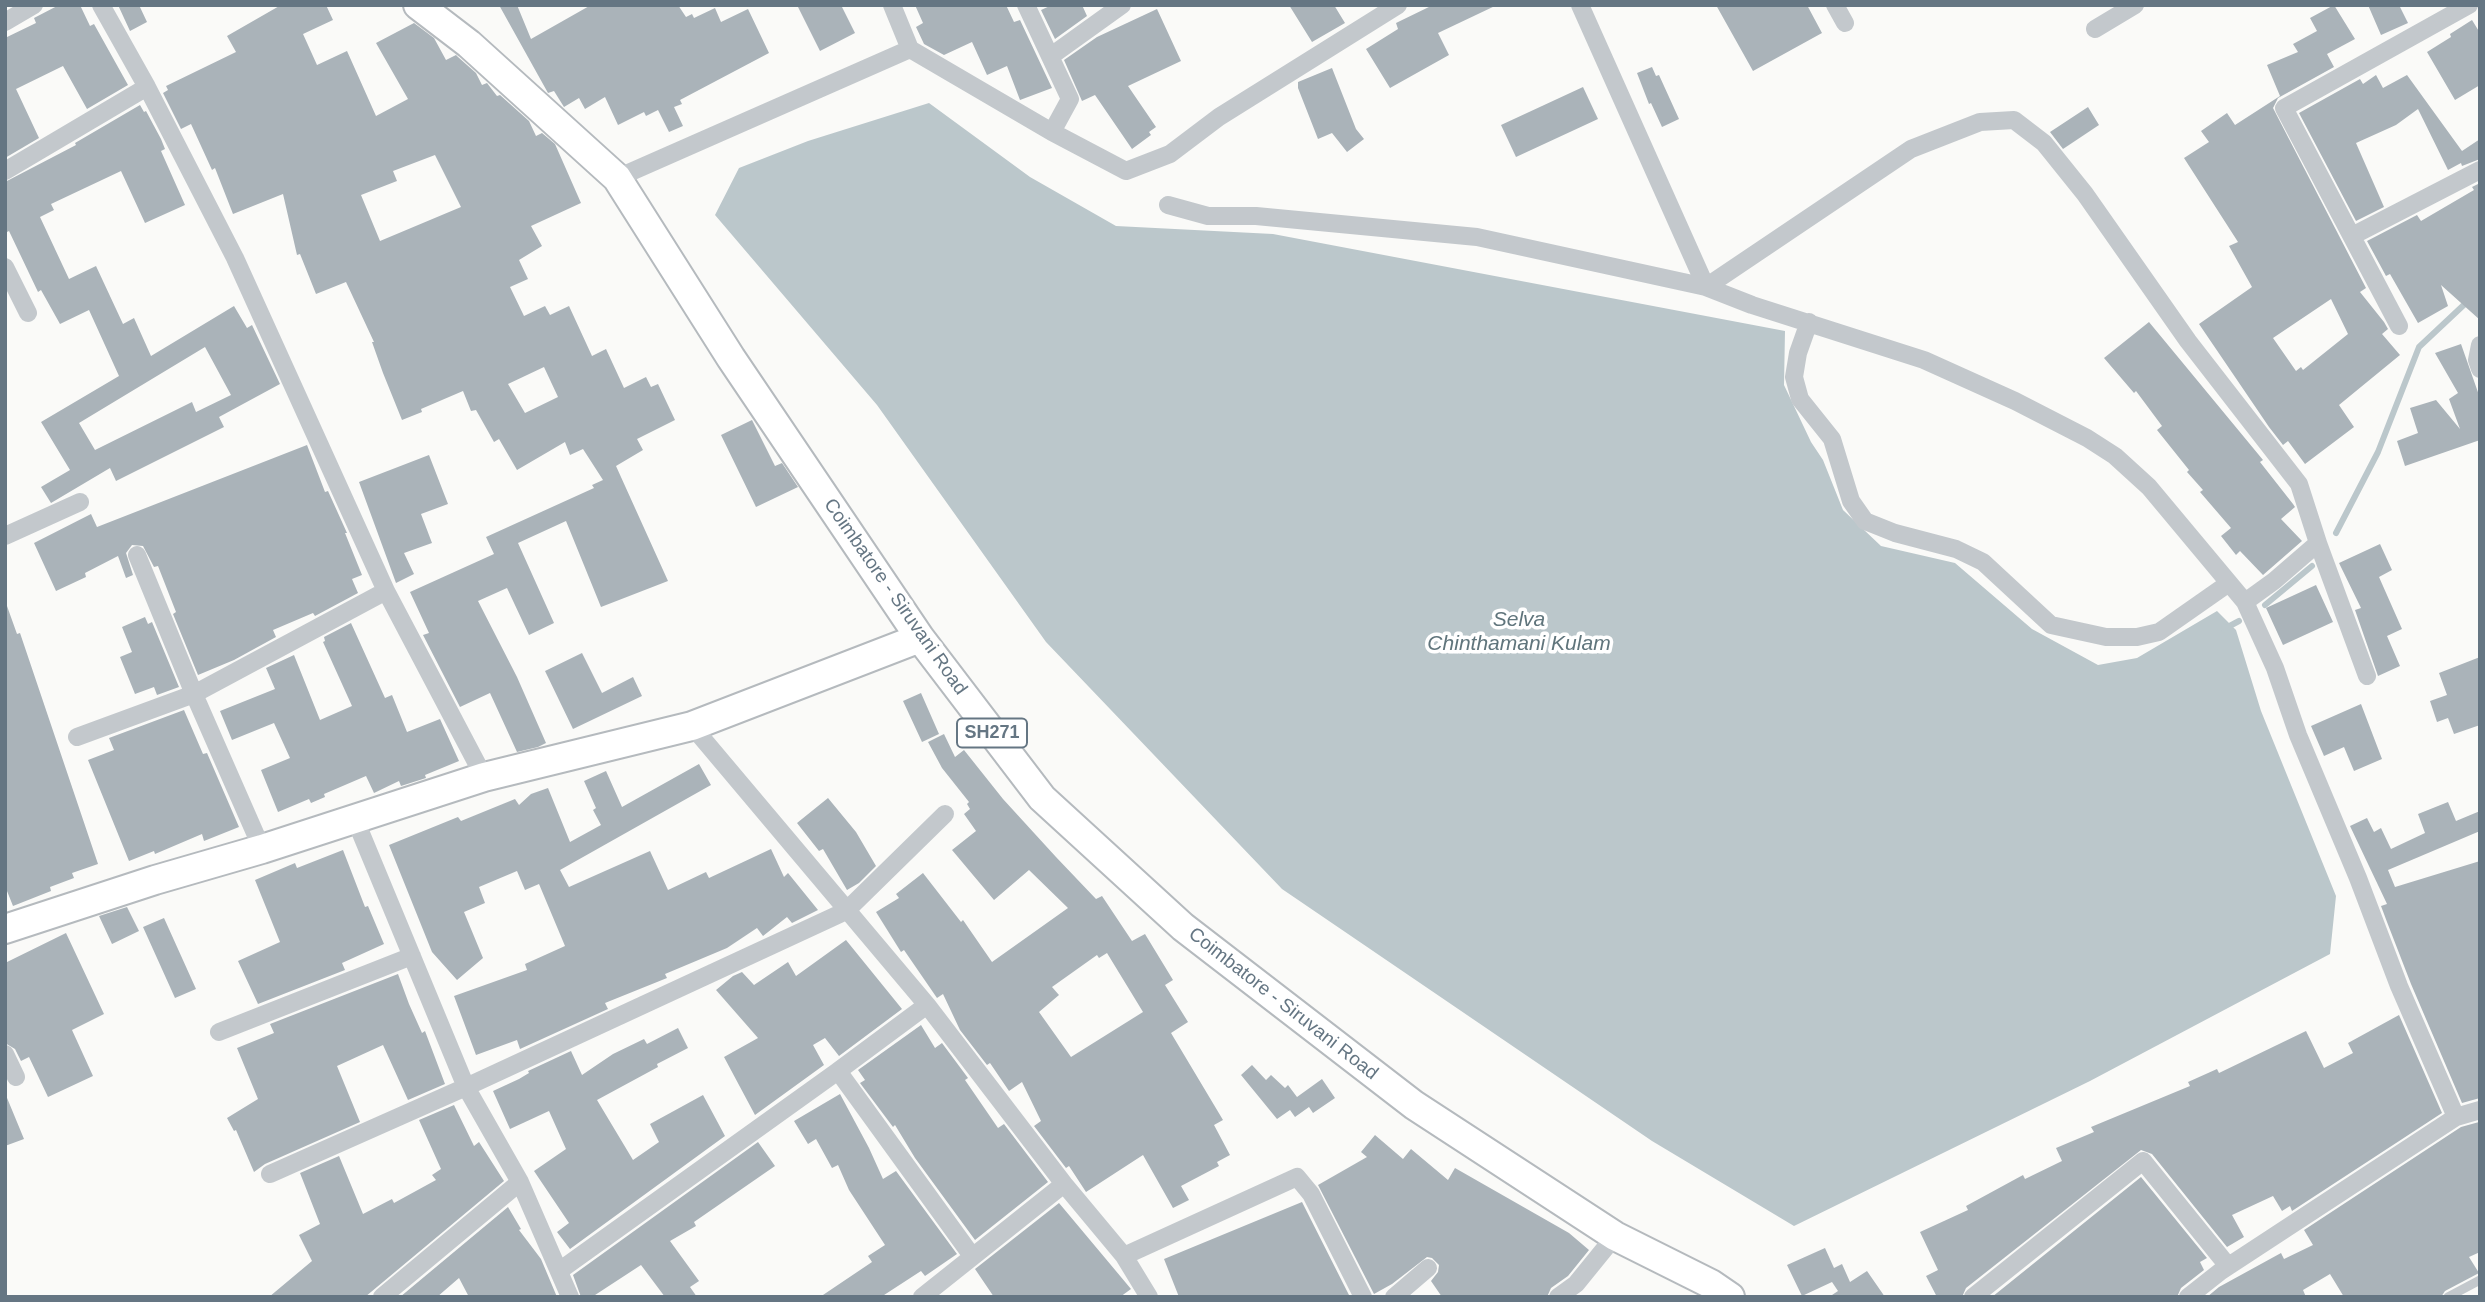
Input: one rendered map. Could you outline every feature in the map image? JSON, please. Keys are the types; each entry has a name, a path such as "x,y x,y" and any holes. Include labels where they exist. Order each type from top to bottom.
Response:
{"main road":[{"name":"Coimbatore - Siruvani Road","path":"418,5 470,44 617,178 731,358 920,638 1042,798 1184,927 1414,1105 1615,1237 1711,1284 1730,1297"},
{"path":"7,923 262,849 484,776 692,726 920,638"}],"street":[{"path":"5,22 34,5"},
{"path":"101,5 147,87 235,258 386,591 484,776"},
{"path":"892,5 910,50 1052,132 1126,171 1170,154 1219,117 1398,5"},
{"path":"1026,5 1070,99 1052,132"},
{"path":"1051,56 1122,5"},
{"path":"1580,5 1706,286"},
{"path":"1835,5 1845,23"},
{"path":"2095,29 2135,5"},
{"path":"2399,326 2284,108 2469,5"},
{"path":"617,178 910,50"},
{"path":"5,170 147,87"},
{"path":"1706,286 1911,149 1980,122 2014,120 2044,143 2085,194 2188,341 2299,484 2367,676"},
{"path":"2351,236 2480,170"},
{"path":"1168,205 1208,216 1256,216 1477,237 1706,286 1752,305 1924,360 2015,401 2116,456 2149,487 2245,602 2275,668 2298,735 2358,878 2399,986 2456,1118"},
{"path":"5,267 28,313"},
{"path":"1809,322 1798,353 1794,377 1800,399 1832,439 1851,501 1865,521 1895,533 1956,549 1983,562 2051,625 2106,637 2137,637 2159,632 2229,583"},
{"path":"2480,345 2477,360 2480,369"},
{"path":"5,536 80,502"},
{"path":"2245,602 2318,543"},
{"path":"137,555 262,849"},
{"path":"77,737 194,694 386,591"},
{"path":"692,726 927,1005 1063,1184 1124,1256 1144,1295"},
{"path":"270,1174 466,1087 846,911 945,814"},
{"path":"355,819 466,1087 520,1182 570,1297"},
{"path":"219,1032 412,956"},
{"path":"558,1271 927,1005"},
{"path":"5,1054 16,1077"},
{"path":"838,1071 972,1256"},
{"path":"2188,1297 2228,1266 2456,1118 2480,1110"},
{"path":"1973,1297 2143,1161 2228,1266"},
{"path":"1124,1256 1297,1177 1311,1194 1363,1297"},
{"path":"383,1297 520,1182"},
{"path":"922,1297 1063,1184"},
{"path":"1558,1297 1576,1284 1615,1237"},
{"path":"1394,1297 1428,1268"}],"lane":[{"path":"2448,1297 2480,1280"}],"water":[{"name":"Selva Chinthamani Kulam","path":"929,103 1030,177 1116,226 1273,234 1785,331 1784,385 1811,442 1823,460 1843,510 1881,546 1955,563 2032,629 2098,665 2137,658 2217,611 2236,630 2261,711 2336,896 2330,954 2090,1081 1794,1226 1652,1141 1282,889 1046,642 877,405 715,215 739,168 808,141"}],"building":[{"path":"59,5 80,5 90,26 94,24 128,85 87,109 63,66 16,89 39,138 5,158 5,38 36,23 34,18"},
{"path":"118,5 139,5 147,22 130,31"},
{"path":"281,5 326,5 333,20 303,34 317,65 347,51 376,116 408,99 376,43 414,23 434,38 446,60 456,55 476,73 482,85 487,83 497,96 500,95 529,121 536,136 542,133 555,144 581,203 531,226 542,246 519,260 528,279 510,287 524,316 545,306 550,315 569,306 592,356 606,349 624,388 646,377 651,387 658,384 675,420 637,439 643,450 616,466 668,581 601,607 566,521 518,543 554,623 529,635 507,588 478,601 517,677 546,743 538,747 517,752 490,693 460,707 423,635 429,633 410,592 494,554 486,537 594,488 592,485 603,480 583,449 570,455 565,442 517,470 499,439 494,442 476,410 471,411 463,391 402,420 374,342 346,282 316,294 300,254 297,255 283,194 233,214 215,168 212,170 191,124 181,129 163,93 168,90 166,86 236,52 227,36","holes":["435,155 461,207 380,241 361,195 397,181 393,171","544,367 558,397 525,413 508,384"]},
{"path":"499,5 517,5 531,39 591,5 678,5 686,17 692,14 694,18 715,8 721,22 748,9 769,53 680,100 682,104 674,107 683,126 669,132 658,110 646,116 644,112 618,125 605,97 585,109 579,98 564,107 554,91 548,93"},
{"path":"797,5 841,5 855,33 820,51"},
{"path":"915,5 1006,5 1014,22 1020,20 1052,88 1020,100 1007,66 987,75 972,42 944,55 924,44 916,27 923,23"},
{"path":"1052,5 1082,5 1087,16 1055,39 1041,10"},
{"path":"1289,5 1334,5 1345,23 1312,42"},
{"path":"1433,5 1497,5 1438,33 1449,55 1390,88 1366,49 1398,29 1396,23"},
{"path":"1716,5 1807,5 1822,33 1753,71"},
{"path":"2334,5 2355,39 2327,54 2334,67 2278,98 2273,108 2366,288 2360,292 2384,322 2388,329 2382,334 2400,355 2339,405 2354,427 2305,464 2288,441 2283,445 2269,427 2199,324 2252,287 2229,246 2238,242 2184,158 2209,142 2201,131 2227,113 2235,125 2280,96 2267,65 2298,52 2293,44 2317,31 2310,18","holes":["2331,299 2348,334 2303,370 2301,367 2296,371 2273,338"]},
{"path":"2368,5 2399,5 2408,23 2381,35"},
{"path":"1157,9 1181,61 1128,86 1156,127 1149,132 1151,135 1132,149 1095,95 1082,101 1064,60 1097,37"},
{"path":"2472,20 2480,33 2480,85 2455,100 2427,52"},
{"path":"1652,67 1656,76 1659,75 1679,119 1662,127 1651,103 1649,104 1637,73"},
{"path":"1332,68 1356,129 1364,139 1347,152 1332,133 1318,139 1298,88 1298,82"},
{"path":"2376,75 2383,88 2407,75 2462,151 2480,139 2480,159 2462,166 2461,163 2448,170 2418,109 2396,125 2356,143 2384,207 2356,221 2299,113 2360,79 2363,84"},
{"path":"1583,87 1598,119 1516,157 1501,125"},
{"path":"140,105 161,139 165,149 161,151 185,205 145,223 121,171 51,204 54,210 40,217 69,279 96,266 123,324 134,318 151,356 234,306 247,328 252,325 280,384 219,417 224,427 116,481 110,468 51,503 41,487 70,470 41,422 119,376 89,310 60,324 41,290 38,292 9,231 5,233 5,182 76,145 75,143","holes":["205,347 231,395 196,412 192,402 95,450 79,423"]},
{"path":"2088,107 2099,125 2063,149 2050,132"},
{"path":"2480,183 2480,320 2441,285 2448,306 2418,323 2390,274 2386,276 2367,241 2417,215 2421,221 2474,190 2472,187"},
{"path":"2149,322 2263,460 2260,462 2295,507 2281,519 2302,541 2263,575 2240,551 2236,555 2221,536 2231,528 2200,492 2203,490 2157,430 2162,426 2136,391 2134,393 2104,358"},
{"path":"2461,344 2480,398 2480,440 2405,466 2397,441 2418,433 2410,408 2436,400 2460,429 2449,399 2458,393 2435,353"},
{"path":"752,420 775,466 782,463 798,487 756,507 721,435"},
{"path":"307,445 325,492 328,491 347,533 362,575 352,579 358,593 315,616 313,613 273,630 276,637 234,660 198,675 173,614 176,612 158,566 154,567 143,546 132,545 126,553 133,575 126,578 118,556 85,573 86,577 56,591 34,543 91,514 97,527"},
{"path":"429,455 448,504 421,514 432,543 404,553 414,574 396,583 359,482"},
{"path":"2380,544 2392,570 2379,577 2402,629 2387,636 2400,666 2378,676 2355,610 2361,608 2339,563"},
{"path":"2316,585 2333,622 2283,645 2266,608"},
{"path":"7,606 17,634 20,633 98,864 72,873 74,878 50,887 51,891 13,906 5,886"},
{"path":"145,617 148,624 152,622 179,687 157,695 154,687 135,694 120,657 132,652 122,627"},
{"path":"351,623 385,698 392,695 407,732 440,719 459,761 425,775 426,778 401,786 399,781 374,793 366,776 324,794 325,797 311,803 309,799 278,812 261,770 290,758 274,723 232,740 220,711 275,689 266,668 294,655 320,720 352,706 323,642 324,637"},
{"path":"582,653 602,693 633,677 642,696 573,729 545,671"},
{"path":"2480,657 2480,725 2454,734 2448,718 2437,722 2430,701 2447,695 2439,673"},
{"path":"921,693 939,734 922,742 903,701"},
{"path":"2361,704 2382,759 2354,771 2344,747 2324,756 2311,726"},
{"path":"184,710 203,754 207,753 239,827 204,841 202,834 155,854 154,851 129,861 88,760 114,750 109,738"},
{"path":"944,734 955,757 964,750 1003,799 1056,857 1096,899 1102,896 1132,941 1145,934 1173,980 1165,985 1188,1022 1171,1033 1223,1120 1214,1125 1230,1155 1217,1162 1219,1166 1181,1186 1189,1200 1173,1208 1143,1155 1086,1192 1069,1166 1066,1168 1034,1126 1041,1121 1022,1082 1009,1091 990,1063 987,1065 960,1030 943,994 937,998 904,950 901,952 876,912 899,898 896,894 923,873 961,922 963,920 992,962 1068,908 1029,870 994,900 952,850 976,831 964,814 970,809 967,804 969,802 942,768 928,742","holes":["1107,953 1143,1012 1071,1057 1039,1012 1059,995 1052,987 1097,955 1099,958"]},
{"path":"699,764 711,785 560,870 569,887 650,851 668,890 706,872 709,878 771,849 784,877 788,873 818,910 792,923 787,917 763,936 757,928 727,948 665,974 667,978 605,1003 608,1009 520,1049 517,1040 476,1055 454,996 527,970 525,964 565,946 539,884 525,890 517,871 479,887 485,903 464,912 483,958 457,980 432,952 389,845 458,817 461,821 515,799 519,805 531,794 548,788 570,842 601,825 584,781 606,771 622,807"},
{"path":"828,798 856,832 876,866 859,883 847,890 823,849 819,851 797,823"},
{"path":"2448,802 2456,821 2480,811 2480,831 2388,870 2395,887 2480,861 2480,1098 2462,1103 2387,922 2381,906 2387,904 2350,826 2367,818 2374,832 2381,828 2391,849 2425,833 2418,814"},
{"path":"343,850 365,907 368,906 384,944 342,963 345,970 258,1004 238,961 280,942 255,880 295,863 297,868"},
{"path":"127,907 139,931 112,944 99,916"},
{"path":"164,918 196,989 175,998 143,927"},
{"path":"66,933 104,1014 72,1030 93,1076 48,1097 29,1057 21,1061 15,1049 5,1043 5,963"},
{"path":"846,940 902,1009 839,1056 825,1038 813,1045 824,1065 755,1115 724,1057 758,1038 716,990 742,972 754,985 788,962 796,976"},
{"path":"398,974 422,1033 425,1031 445,1084 408,1100 383,1045 337,1066 360,1122 265,1164 254,1172 236,1130 234,1131 227,1118 258,1099 237,1048 274,1033 270,1024"},
{"path":"2399,1015 2442,1113 2292,1211 2290,1206 2282,1211 2273,1196 2232,1215 2244,1237 2227,1247 2152,1154 2141,1150 1966,1288 1962,1297 1937,1297 1926,1276 1938,1270 1920,1232 1968,1210 1966,1206 2023,1175 2025,1179 2062,1161 2056,1148 2094,1132 2091,1127 2190,1086 2188,1082 2217,1069 2219,1073 2306,1031 2324,1068 2353,1053 2348,1043"},
{"path":"921,1025 935,1048 942,1043 968,1078 965,1080 998,1128 1004,1124 1048,1182 975,1240 915,1158 895,1125 893,1127 860,1083 865,1080 858,1070"},
{"path":"678,1028 688,1048 597,1100 633,1160 659,1142 650,1124 703,1095 725,1136 570,1249 557,1232 569,1223 534,1171 566,1149 549,1111 510,1129 493,1091 571,1051 582,1075 613,1054 644,1039 647,1044"},
{"path":"1252,1065 1266,1080 1271,1075 1285,1088 1288,1085 1297,1097 1322,1079 1335,1098 1313,1113 1309,1107 1295,1117 1290,1110 1277,1119 1241,1075"},
{"path":"5,1093 24,1139 5,1146"},
{"path":"840,1094 883,1179 896,1171 957,1254 925,1276 921,1271 881,1297 820,1297 872,1262 868,1256 885,1245 849,1190 838,1165 832,1168 816,1139 808,1144 794,1121"},
{"path":"454,1105 474,1146 479,1142 504,1181 365,1297 269,1297 312,1261 299,1235 320,1224 300,1173 339,1156 363,1214 392,1199 394,1203 436,1180 432,1175 441,1169 419,1120"},
{"path":"2479,1122 2480,1252 2469,1257 2479,1273 2445,1291 2441,1297 2344,1297 2330,1274 2303,1290 2306,1297 2207,1297 2219,1287 2281,1253 2284,1259 2313,1245 2304,1230 2461,1127"},
{"path":"1375,1135 1403,1159 1411,1149 1448,1180 1455,1168 1569,1233 1589,1250 1568,1276 1551,1288 1547,1297 1442,1297 1431,1281 1438,1272 1439,1265 1427,1257 1392,1284 1374,1294 1318,1185 1367,1157 1361,1152"},
{"path":"758,1142 775,1166 694,1222 696,1226 670,1241 699,1281 690,1287 697,1297 665,1297 641,1265 592,1297 581,1297 573,1275"},
{"path":"2141,1177 2207,1258 2200,1262 2204,1270 2181,1288 2177,1297 1992,1297"},
{"path":"1302,1202 1350,1297 1179,1297 1164,1259"},
{"path":"1059,1203 1131,1289 1120,1297 994,1297 975,1269"},
{"path":"508,1207 521,1229 519,1230 541,1259 557,1297 469,1297 459,1278 437,1297 400,1297"},
{"path":"1825,1248 1834,1268 1842,1264 1850,1282 1867,1271 1885,1297 1829,1297 1838,1291 1832,1282 1802,1296 1787,1265"}],"waterway":[{"path":"2336,533 2378,452 2419,347 2468,301"},
{"path":"2265,605 2312,566"},
{"path":"2224,629 2239,621"}]}
